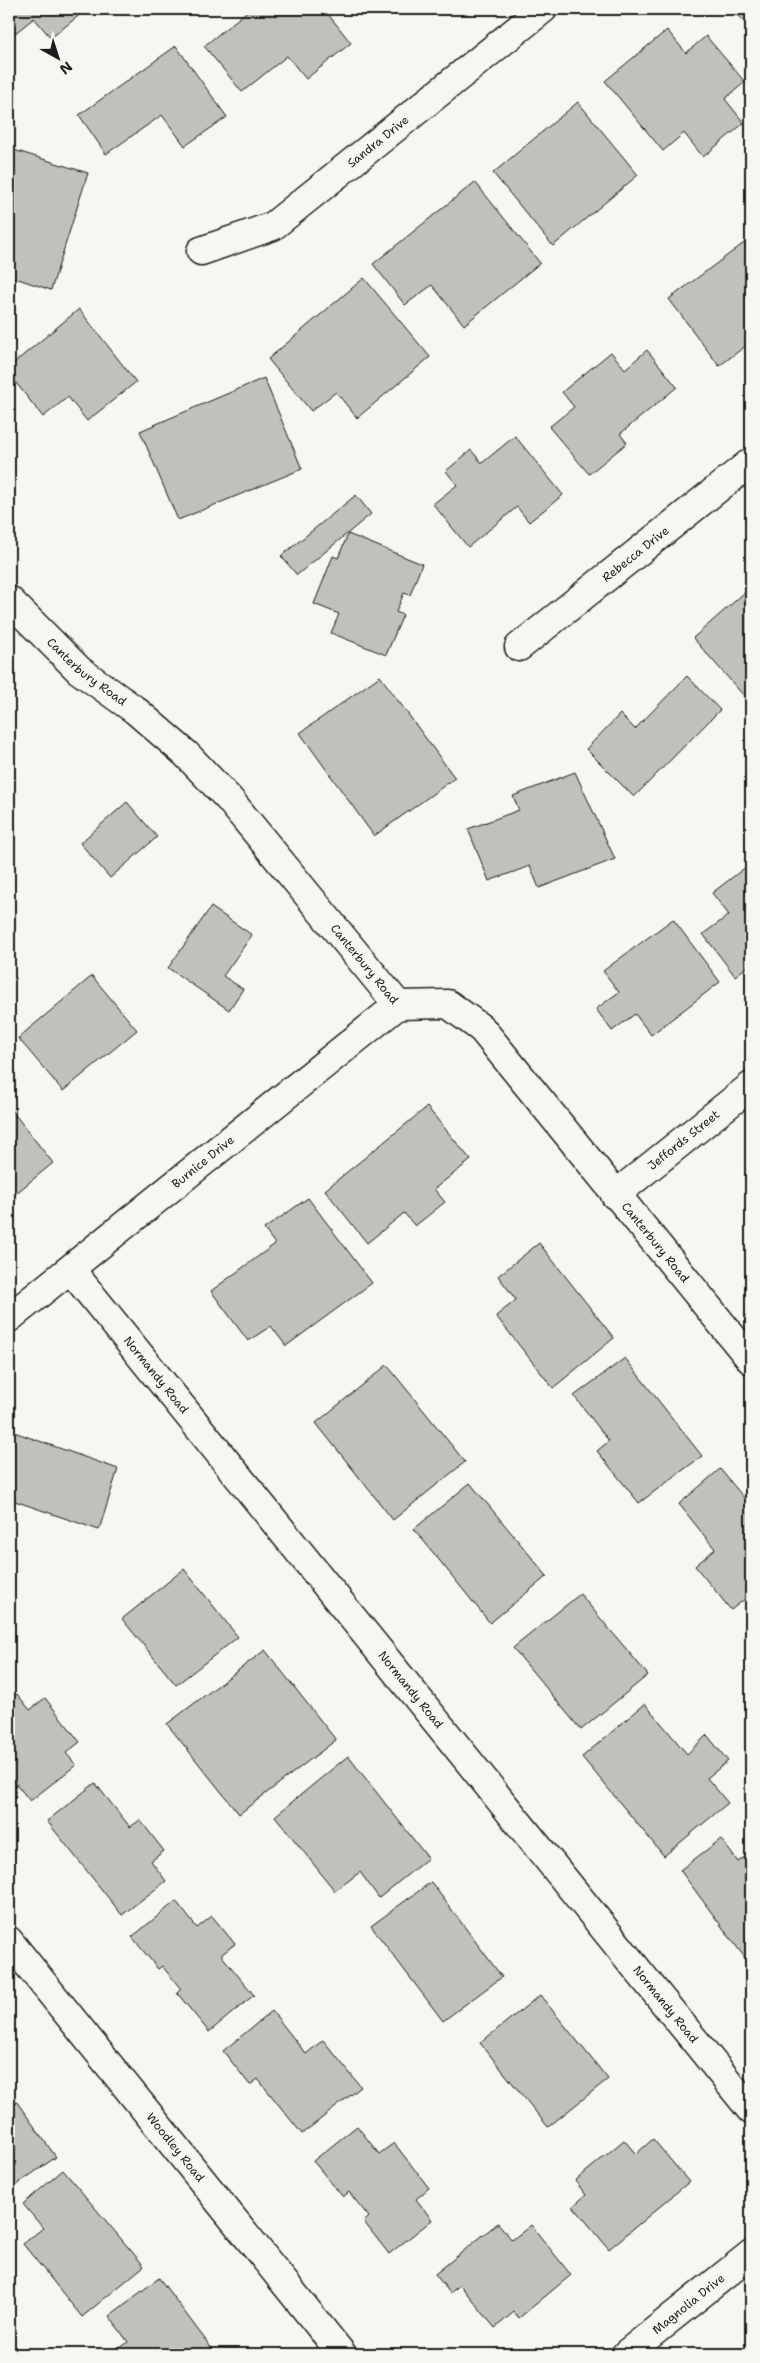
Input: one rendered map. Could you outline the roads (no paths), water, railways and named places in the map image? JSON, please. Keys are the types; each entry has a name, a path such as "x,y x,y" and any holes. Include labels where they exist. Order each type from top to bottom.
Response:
{"street":[{"name":"Sandra Drive","path":"201,251 273,226 543,9"},
{"name":"Rebecca Drive","path":"519,647 751,462"},
{"name":"Canterbury Road","path":"9,600 79,670 135,710 198,767 229,799 398,1005 448,1004 482,1029 751,1360"},
{"name":"Burnice Drive","path":"9,1318 398,1005"},
{"name":"Jeffords Street","path":"615,1194 751,1086"},
{"name":"Normandy Road","path":"71,1270 751,2110"},
{"name":"Woodley Road","path":"9,1941 342,2354"},
{"name":"Magnolia Drive","path":"626,2354 751,2254"}]}
